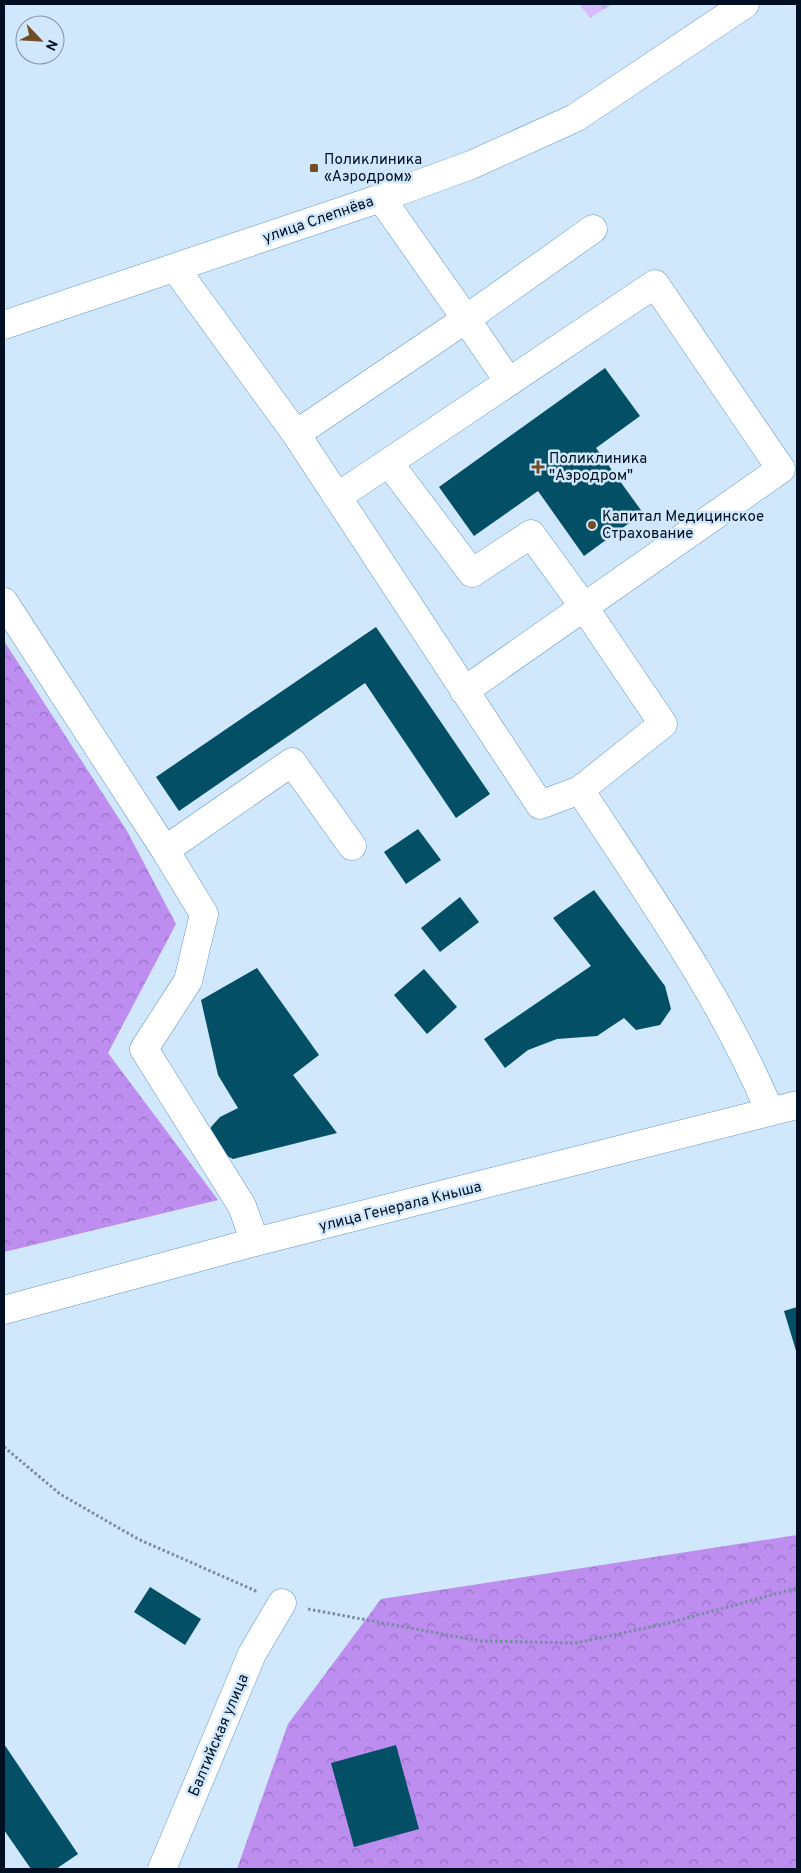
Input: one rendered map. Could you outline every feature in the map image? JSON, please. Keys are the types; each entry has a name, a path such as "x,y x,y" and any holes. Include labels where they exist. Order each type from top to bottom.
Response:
{"street":[{"name":"улица Слепнёва","path":"4,325 381,198 471,165 576,118 744,4"},
{"path":"381,198 509,382"},
{"path":"296,434 466,319 593,229"},
{"path":"175,268 296,434 540,805 580,790 663,724 584,607 531,534 472,573 389,463"},
{"path":"337,497 655,284 781,469 464,691"},
{"path":"4,602 165,850 204,914 188,981 144,1049 242,1206 255,1242"},
{"path":"165,850 292,762 352,846"},
{"path":"580,790 691,960 753,1072 770,1112"},
{"name":"улица Генерала Кныша","path":"4,1310 255,1242 797,1105"},
{"name":"Балтийская улица","path":"162,1869 252,1654 282,1603"}],"path":[{"path":"4,1447 60,1494 138,1539 282,1603 319,1612 480,1641 576,1643 670,1623 797,1588"}],"green space":[{"path":"579,4 612,4 590,18"},
{"path":"4,641 127,831 176,924 108,1053 218,1200 4,1252"},
{"path":"797,1535 797,1869 237,1869 288,1724 381,1599"}],"building":[{"name":"Поликлиника \"Аэродром\"","path":"605,368 640,416 596,448 643,513 584,556 538,491 474,536 439,487"},
{"path":"376,627 490,794 456,818 365,683 179,811 156,777"},
{"path":"418,829 441,860 406,884 384,852"},
{"path":"594,890 665,986 671,1009 660,1025 636,1030 624,1018 597,1036 557,1039 528,1050 505,1068 484,1039 591,966 553,918"},
{"path":"460,897 479,922 440,952 421,928"},
{"path":"257,968 319,1055 293,1075 337,1133 233,1159 221,1153 210,1135 211,1127 220,1117 238,1108 218,1075 201,1000"},
{"path":"424,969 457,1007 427,1034 394,995"},
{"path":"797,1307 797,1354 784,1311"},
{"path":"150,1587 201,1619 185,1645 134,1612"},
{"path":"4,1744 78,1854 56,1869 31,1869 4,1830"},
{"path":"396,1745 419,1829 354,1847 331,1763"}],"place":[{"name":"Поликлиника «Аэродром»","path":"314,168"},
{"name":"Поликлиника \"Аэродром\"","path":"538,467"},
{"name":"Капитал Медицинское Страхование","path":"592,525"}]}
